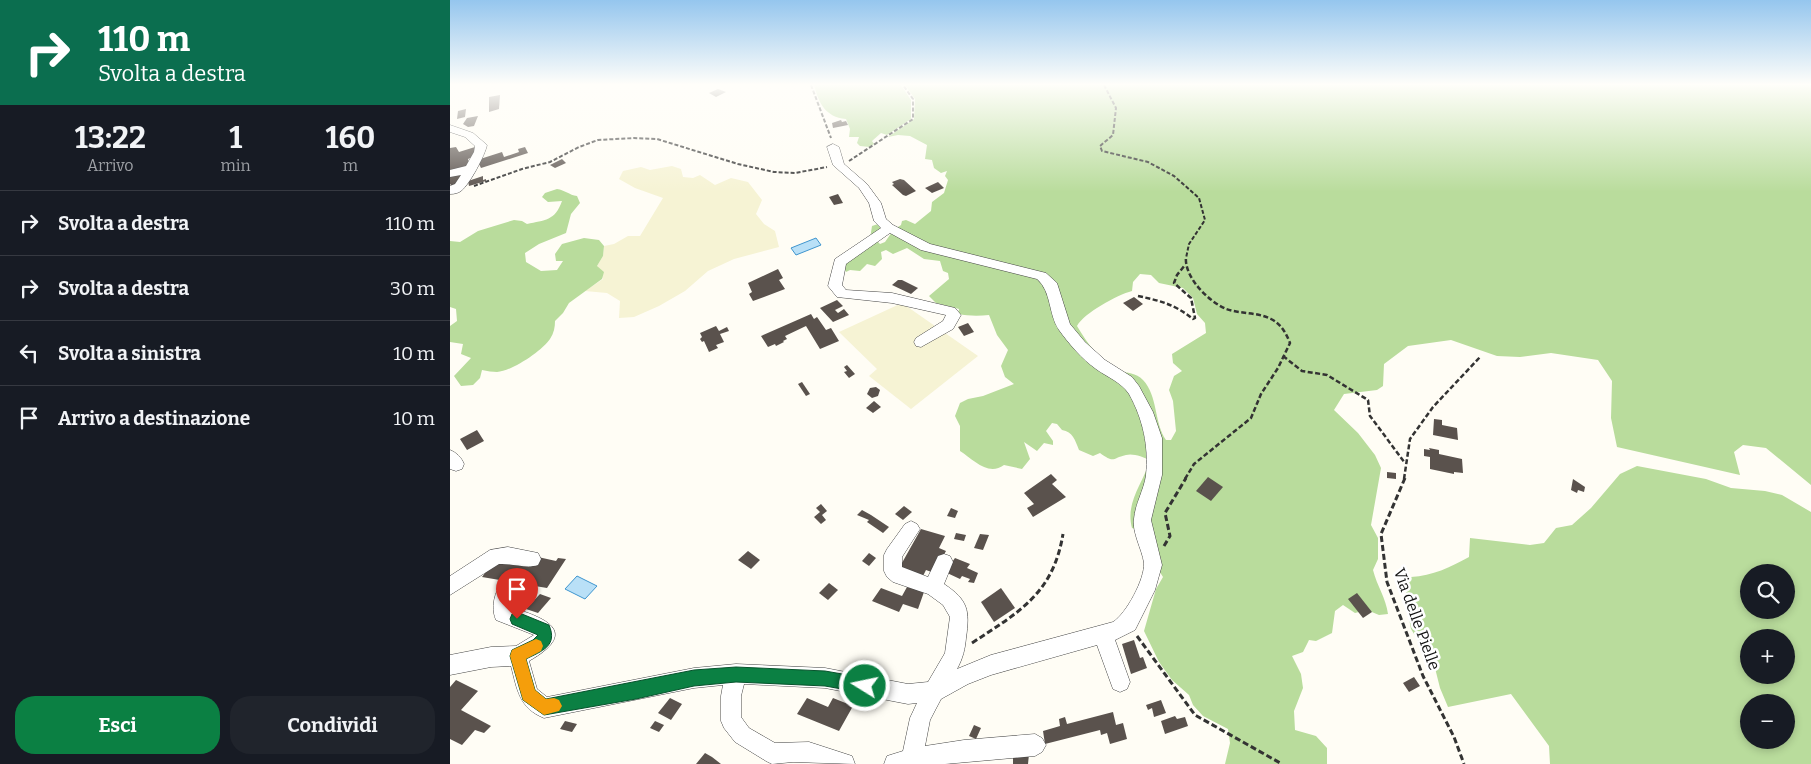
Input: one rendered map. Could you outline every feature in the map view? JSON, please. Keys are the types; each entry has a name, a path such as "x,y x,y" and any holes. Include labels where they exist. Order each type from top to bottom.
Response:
{"street":[{"path":"450,128 469,135 481,145 480,152 460,186 453,190"},
{"path":"518,656 529,695 544,708 694,678 736,674 825,678 908,694 934,692 961,677 991,665 1117,630 1128,623 1146,590 1154,565 1142,520 1154,475 1154,438 1145,412 1127,381 1100,364 1080,346 1064,326 1050,283 1041,276 926,247 889,228 880,221 875,203 863,186 838,164 833,147"},
{"path":"450,174 469,169"},
{"path":"889,228 840,262 835,286 842,294 911,301 950,311 954,314 948,325 921,342"},
{"path":"911,529 893,555 893,571 899,576 933,587 950,599 960,616 954,655 920,718 906,762 989,748 1035,746"},
{"path":"450,586 496,556 508,555 532,558"},
{"path":"933,587 944,562"},
{"path":"450,664 491,657 518,656 538,645 545,638 544,630 531,623 504,614 504,597"},
{"path":"1103,634 1120,682"},
{"path":"736,674 731,696 731,722 742,735 773,754 794,751 813,752 844,764"}],"path":[{"path":"826,121 833,147"},
{"path":"453,190 469,188 522,169 550,162 579,147 598,140 657,139 738,164 774,172 795,173 853,160 910,121"},
{"path":"1115,121 1113,135 1100,146 1102,151 1148,162 1174,176 1199,198 1205,220 1186,251 1185,265 1196,284 1225,308 1260,314 1274,320 1286,331 1290,343 1278,368 1261,394 1251,418 1194,464 1165,513 1170,536 1154,565"},
{"path":"1138,296 1166,302 1179,308 1192,320 1195,318 1191,298 1174,283 1177,275 1185,265"},
{"path":"1283,356 1302,372 1327,375 1368,400 1370,416 1406,464"},
{"name":"Via delle Pielle","path":"1464,764 1454,737 1423,676 1387,582 1380,534 1404,478 1410,439 1433,406 1481,356"},
{"path":"954,655 1020,608 1038,592 1052,572 1063,534"},
{"path":"1128,623 1195,715 1282,764"}],"shaded area":[{"path":"672,166 681,169 683,177 693,178 700,175 715,185 731,178 748,182 762,200 756,214 764,224 775,231 779,247 734,259 708,271 685,291 659,306 634,317 619,318 620,301 607,293 585,291 603,279 597,266 603,256 604,246 614,244 628,236 640,236 663,198 635,188 619,179 623,171 641,167 650,170"},
{"path":"902,303 978,356 911,409 869,376 877,369 839,332"}],"green space":[{"path":"847,121 909,121 887,135 881,133 872,141 874,144 870,147 860,146 857,143 859,137 849,137 850,129"},
{"path":"912,121 1811,121 1811,485 1766,448 1743,445 1734,452 1740,475 1617,447 1611,418 1612,381 1598,360 1551,353 1520,357 1497,356 1451,340 1408,346 1384,364 1383,386 1377,390 1344,394 1334,410 1358,433 1375,455 1381,468 1371,525 1378,538 1378,559 1373,570 1388,614 1379,615 1367,610 1355,613 1343,605 1335,611 1332,633 1316,641 1309,640 1303,652 1292,656 1301,674 1303,688 1294,711 1295,730 1316,736 1327,748 1327,764 1225,764 1230,743 1228,729 1203,716 1193,705 1189,695 1172,680 1159,662 1144,631 1156,589 1163,577 1156,566 1156,553 1146,521 1158,475 1157,438 1148,411 1130,380 1102,363 1066,325 1053,282 1043,274 928,245 895,229 901,225 902,221 906,220 915,224 931,211 932,202 944,193 948,180 945,176 947,171 941,173 934,168 932,160 925,159 927,145 910,136 898,135 888,137","holes":["1140,274 1151,275 1159,283 1183,288 1193,298 1197,314 1205,323 1206,333 1172,354 1173,363 1182,371 1174,376 1169,390 1173,401 1176,431 1171,440 1166,440 1159,426 1154,402 1148,386 1137,376 1119,370 1100,357 1077,326 1086,316 1102,305 1132,291 1133,282"]},
{"path":"557,189 577,196 580,203 571,214 566,233 539,244 525,253 526,262 541,271 557,270 563,261 556,261 555,254 562,244 584,238 599,240 604,246 603,256 597,266 604,272 602,279 569,303 555,321 550,339 534,354 503,371 482,370 480,378 473,385 461,386 454,376 471,358 461,354 463,344 450,342 450,326 457,321 456,309 450,307 450,241 460,242 478,231 514,220 527,224 549,218 553,216 562,201 548,202 542,197 545,193"},
{"path":"878,224 884,232 876,240 880,244 885,242 892,232 925,249 1040,278 1047,284 1061,327 1098,366 1124,383 1142,413 1150,439 1151,474 1138,520 1141,531 1132,528 1131,510 1150,460 1132,455 1113,459 1100,453 1093,456 1079,450 1071,435 1062,430 1057,424 1052,423 1046,431 1053,441 1053,445 1044,443 1037,451 1024,442 1030,459 1022,469 1004,465 992,469 986,468 960,451 960,426 955,416 960,403 1014,384 1005,377 1001,366 1008,350 997,335 989,315 958,314 959,309 936,303 929,296 949,279 948,273 943,271 940,261 924,259 907,248 893,254 886,250 881,252 882,259 875,266 867,264 860,271 850,270 846,272 842,264 870,239 872,226"},
{"path":"1637,466 1706,479 1731,488 1765,491 1782,495 1811,512 1811,764 1550,764 1549,746 1511,694 1448,707 1440,688 1435,668 1411,629 1405,597 1411,577 1434,573 1469,557 1470,538 1530,545 1544,543 1556,528 1572,525 1591,508 1620,474"}],"water":[{"path":"816,238 821,245 796,255 791,248"},
{"path":"577,576 597,586 585,599 565,589"}],"building":[{"path":"465,121 476,121 474,126 468,127 463,124"},
{"path":"846,121 848,125 833,128 832,123"},
{"path":"456,147 459,152 475,147 475,156 468,159 470,166 450,170 450,148"},
{"path":"525,147 528,153 481,168 477,160 502,152 504,157 519,152 518,149"},
{"path":"562,159 566,163 555,168 550,165"},
{"path":"462,172 458,184 452,186 450,184 450,176"},
{"path":"483,176 483,180 486,179 486,181 469,186 468,181"},
{"path":"900,179 904,180 916,191 906,196 903,195 892,185 894,184 892,182"},
{"path":"938,182 944,188 932,193 925,188"},
{"path":"838,194 843,203 834,205 829,197"},
{"path":"778,269 783,278 779,280 785,289 753,301 749,294 752,292 748,283"},
{"path":"898,280 918,288 911,294 892,285"},
{"path":"1134,297 1143,304 1133,311 1123,303"},
{"path":"837,300 843,306 835,310 838,313 844,309 849,315 833,322 820,308"},
{"path":"811,314 814,319 817,317 826,330 831,328 839,341 820,349 806,326 785,336 787,339 776,346 775,344 768,347 761,336"},
{"path":"968,323 974,332 964,336 958,327"},
{"path":"716,326 719,331 727,327 729,331 720,334 724,342 716,345 718,348 709,352 704,341 702,342 700,339 702,337 700,333"},
{"path":"847,365 855,374 849,378 844,372 847,371 844,367"},
{"path":"802,382 810,394 806,396 798,384"},
{"path":"876,387 880,390 878,396 872,398 867,394 870,388"},
{"path":"874,401 881,407 873,413 866,408"},
{"path":"1434,419 1442,420 1442,425 1457,428 1458,440 1433,435"},
{"path":"477,430 484,441 467,450 460,439"},
{"path":"1429,448 1439,450 1439,454 1462,459 1463,473 1454,472 1454,474 1430,469 1430,457 1424,456 1424,449 1430,450"},
{"path":"1387,472 1396,473 1396,479 1387,478"},
{"path":"1051,474 1057,480 1052,484 1066,497 1033,517 1027,508 1034,504 1024,493"},
{"path":"1208,477 1223,487 1211,501 1196,491"},
{"path":"1573,479 1585,487 1584,492 1578,490 1577,493 1571,490"},
{"path":"821,504 827,511 822,515 826,520 821,524 814,517 820,512 816,508"},
{"path":"904,506 912,512 903,520 895,514"},
{"path":"951,508 958,511 955,518 947,516"},
{"path":"862,510 889,527 883,533 867,522 869,520 857,515"},
{"path":"921,529 945,536 939,548 946,551 934,573 926,570 922,578 898,570"},
{"path":"956,533 966,535 964,541 954,539"},
{"path":"980,534 989,535 983,550 974,548"},
{"path":"748,551 760,560 751,569 738,560"},
{"path":"869,553 876,558 869,566 862,561"},
{"path":"538,557 556,561 558,558 566,559 547,588 482,577 494,561 531,567"},
{"path":"955,558 970,564 967,568 978,573 974,583 968,582 970,579 962,576 960,579 945,572"},
{"path":"829,583 838,590 828,600 819,593"},
{"path":"907,587 924,592 918,609 903,604 899,612 872,601 881,588 902,596"},
{"path":"1001,588 1015,608 994,622 981,602"},
{"path":"1357,593 1372,612 1363,618 1348,599"},
{"path":"540,594 551,598 538,613 526,609"},
{"path":"1134,640 1140,658 1143,657 1147,668 1131,674 1122,644"},
{"path":"1414,677 1420,686 1409,692 1403,683"},
{"path":"456,680 478,691 461,710 491,726 484,733 475,730 462,745 450,739 450,687"},
{"path":"670,698 682,704 671,720 658,713"},
{"path":"807,698 828,707 833,698 853,706 839,731 797,714"},
{"path":"1161,700 1166,713 1154,717 1152,708 1148,710 1146,705"},
{"path":"1113,712 1116,725 1123,723 1127,739 1110,744 1107,733 1101,735 1100,730 1045,744 1043,731 1060,726 1059,719 1065,717 1067,724"},
{"path":"1175,716 1177,719 1185,717 1188,726 1165,734 1161,721"},
{"path":"565,721 577,724 572,732 560,729"},
{"path":"655,721 664,725 659,732 650,728"},
{"path":"974,725 981,728 976,739 969,736"},
{"path":"705,753 712,757 721,764 696,764"},
{"path":"1013,754 1029,754 1028,764 1013,764"}],"slow traffic":[{"path":"536,646 518,656 529,695 544,708 554,706"}],"route":[{"path":"517,619 531,623 544,630 545,638 538,645 518,656 529,695 544,708 694,678 736,674 825,678 865,686"}]}
